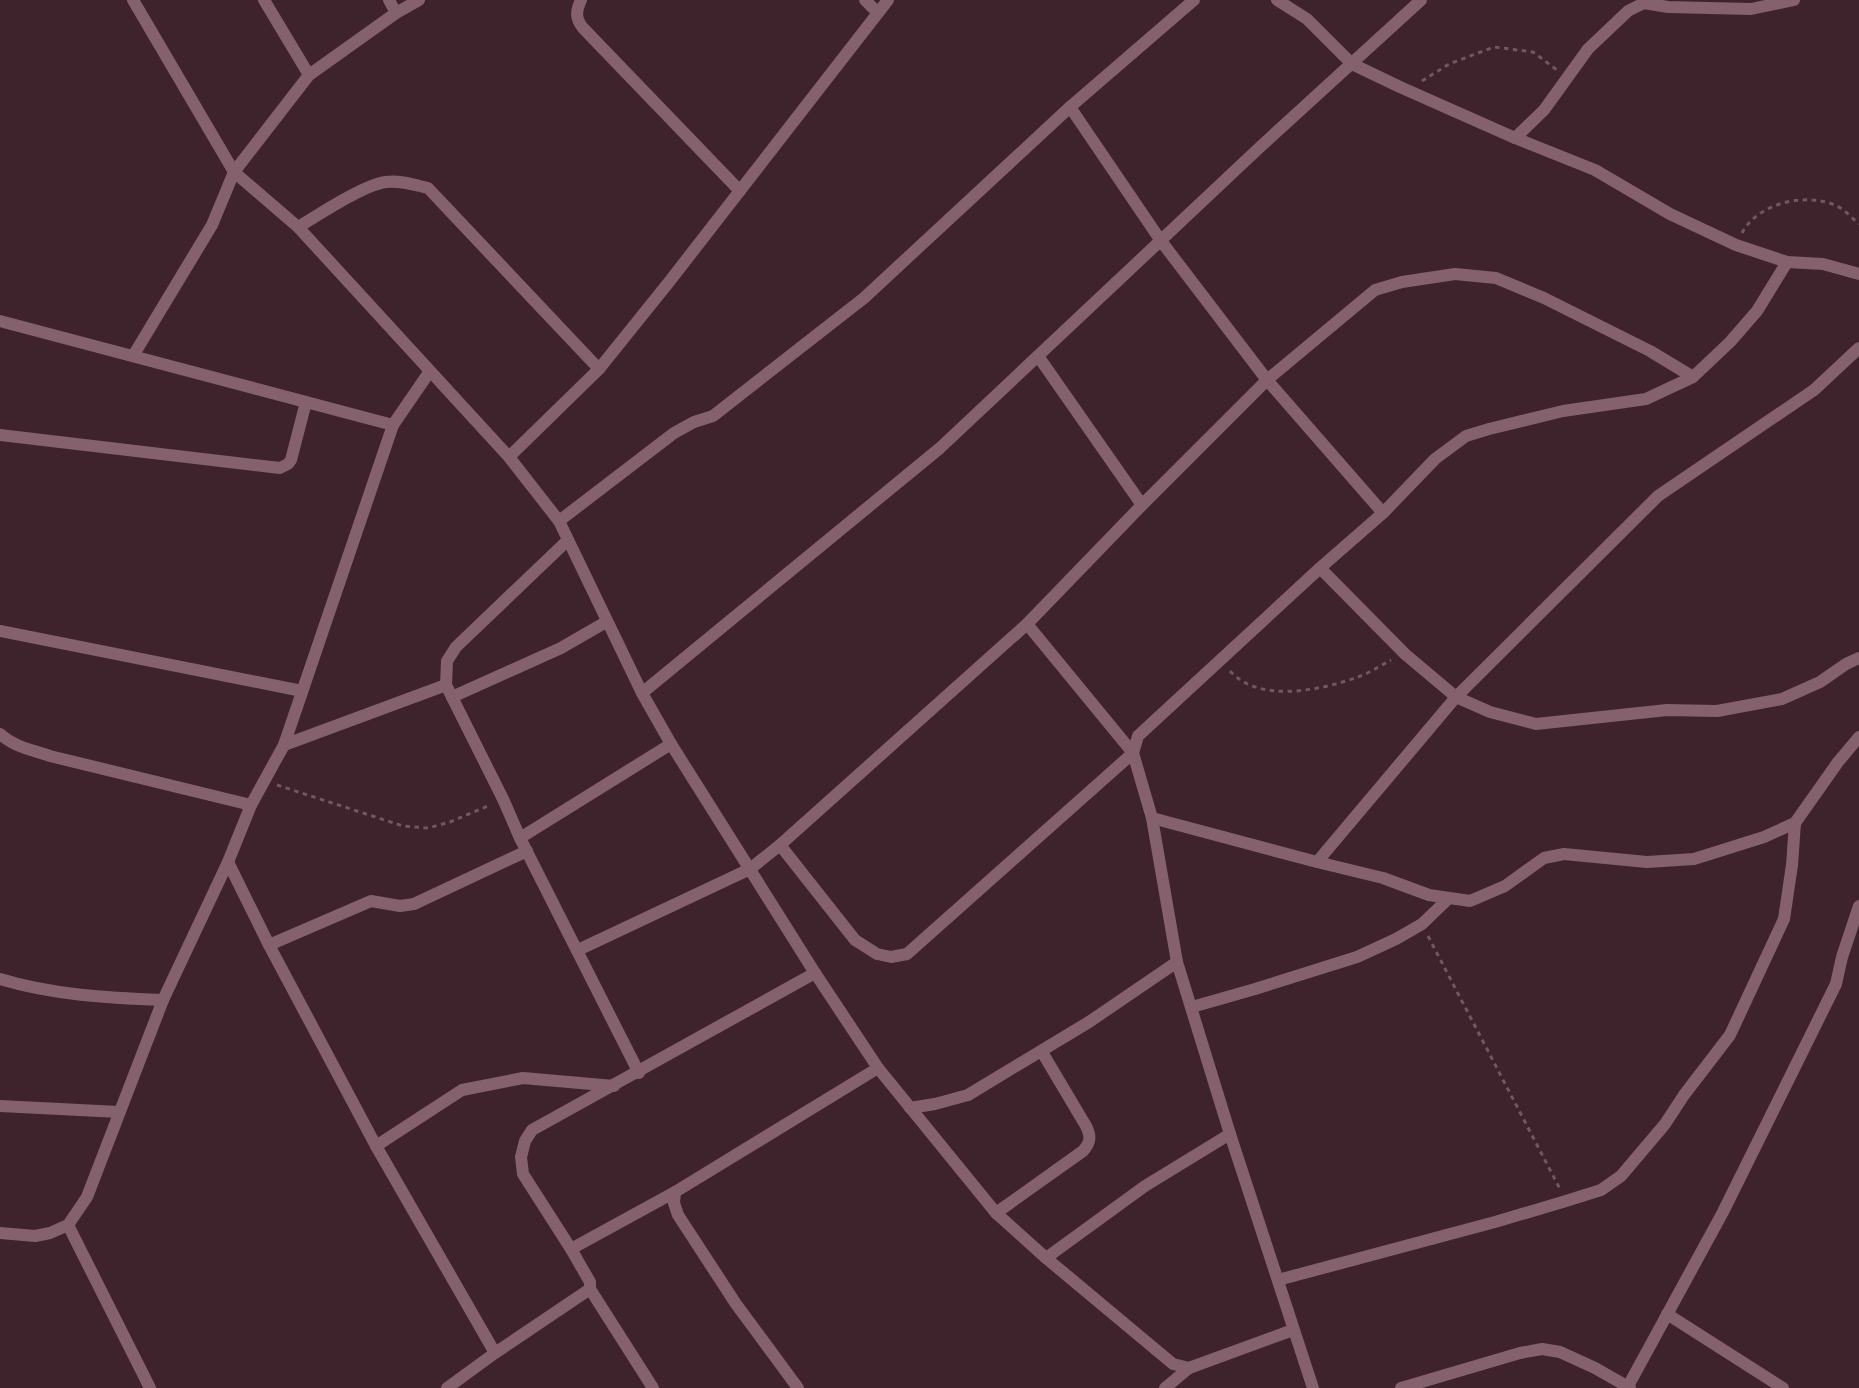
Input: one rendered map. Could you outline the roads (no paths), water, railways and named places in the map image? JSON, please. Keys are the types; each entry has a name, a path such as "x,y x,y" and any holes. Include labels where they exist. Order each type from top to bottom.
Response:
{"street":[{"path":"133,0 234,172 298,227 509,457 559,521 606,622 671,744 815,973 878,1068 996,1213 1173,1364 1189,1368"},
{"path":"264,0 309,75"},
{"path":"389,0 396,13"},
{"path":"134,356 212,225 234,172 309,75 396,13 419,0"},
{"path":"581,0 577,9 577,21 740,191"},
{"path":"865,0 878,13"},
{"path":"509,457 599,369 888,0"},
{"path":"559,521 674,433 694,422 713,416 864,298 1070,107 1194,0"},
{"path":"1277,0 1307,19 1352,64 1400,87 1515,138 1595,170 1670,214 1736,245 1787,262 1823,264 1859,274"},
{"path":"642,693 940,448 1259,148 1421,0"},
{"path":"1515,138 1544,110 1588,49 1628,11 1644,3 1668,7 1751,9 1794,0"},
{"path":"1070,107 1161,242 1267,380 1383,513"},
{"path":"298,227 365,189 386,182 406,183 428,188 599,369"},
{"path":"780,845 855,940 877,954 891,957 907,954 1133,753 1138,736 1383,513 1435,459 1466,436 1563,411 1646,399 1693,377 1730,342 1757,310 1787,262"},
{"path":"578,950 750,869 780,845 1027,624 1267,380 1375,290 1402,282 1455,274 1496,278 1544,298 1650,351 1693,377"},
{"path":"0,321 393,425"},
{"path":"1317,862 1456,697 1658,496 1814,390 1859,348"},
{"path":"1038,356 1142,505"},
{"path":"0,1233 35,1236 68,1226 87,1197 163,1000 228,861 251,805 284,745 393,425 430,371"},
{"path":"0,435 280,468 291,460 306,402"},
{"path":"568,540 456,647 447,661 446,685 520,838 639,1072"},
{"path":"1320,568 1405,654 1456,697 1490,712 1536,724 1667,710 1718,711 1782,699 1820,682 1859,658"},
{"path":"452,697 561,648 606,622"},
{"path":"1027,624 1133,753 1152,818 1178,962 1230,1134 1313,1388"},
{"path":"0,631 302,691"},
{"path":"284,745 446,685"},
{"path":"0,734 22,747 50,756 251,805"},
{"path":"1278,1280 1566,1201 1600,1190 1621,1176 1665,1124 1730,1035 1784,919 1792,865 1795,823 1838,762 1859,737"},
{"path":"520,838 671,744"},
{"path":"1152,818 1383,878 1429,896 1470,901 1505,886 1544,858 1564,854 1647,862 1694,859 1739,846 1795,823"},
{"path":"269,945 371,901 400,906 414,904 527,851"},
{"path":"228,861 269,945 376,1146 495,1353"},
{"path":"1192,1007 1357,957 1422,924 1448,899"},
{"path":"1401,1388 1520,1353 1542,1349 1560,1352 1595,1368 1628,1388 1724,1212 1836,984 1842,957 1859,906"},
{"path":"910,1108 968,1095 1089,1023 1178,962"},
{"path":"653,1388 590,1289 590,1281 523,1174 521,1157 525,1141 532,1130 815,973"},
{"path":"0,979 27,987 67,993 110,998 163,1000"},
{"path":"996,1213 1083,1151 1089,1144 1090,1135 1086,1126 1042,1052"},
{"path":"571,1249 675,1192 878,1068"},
{"path":"376,1146 462,1090 523,1078 615,1086"},
{"path":"0,1106 119,1112"},
{"path":"1046,1258 1145,1186 1230,1134"},
{"path":"675,1192 678,1215 736,1304 798,1388"},
{"path":"68,1226 150,1388"},
{"path":"447,1388 590,1289"},
{"path":"1667,1314 1784,1388"},
{"path":"1165,1388 1189,1368 1293,1330"}]}
